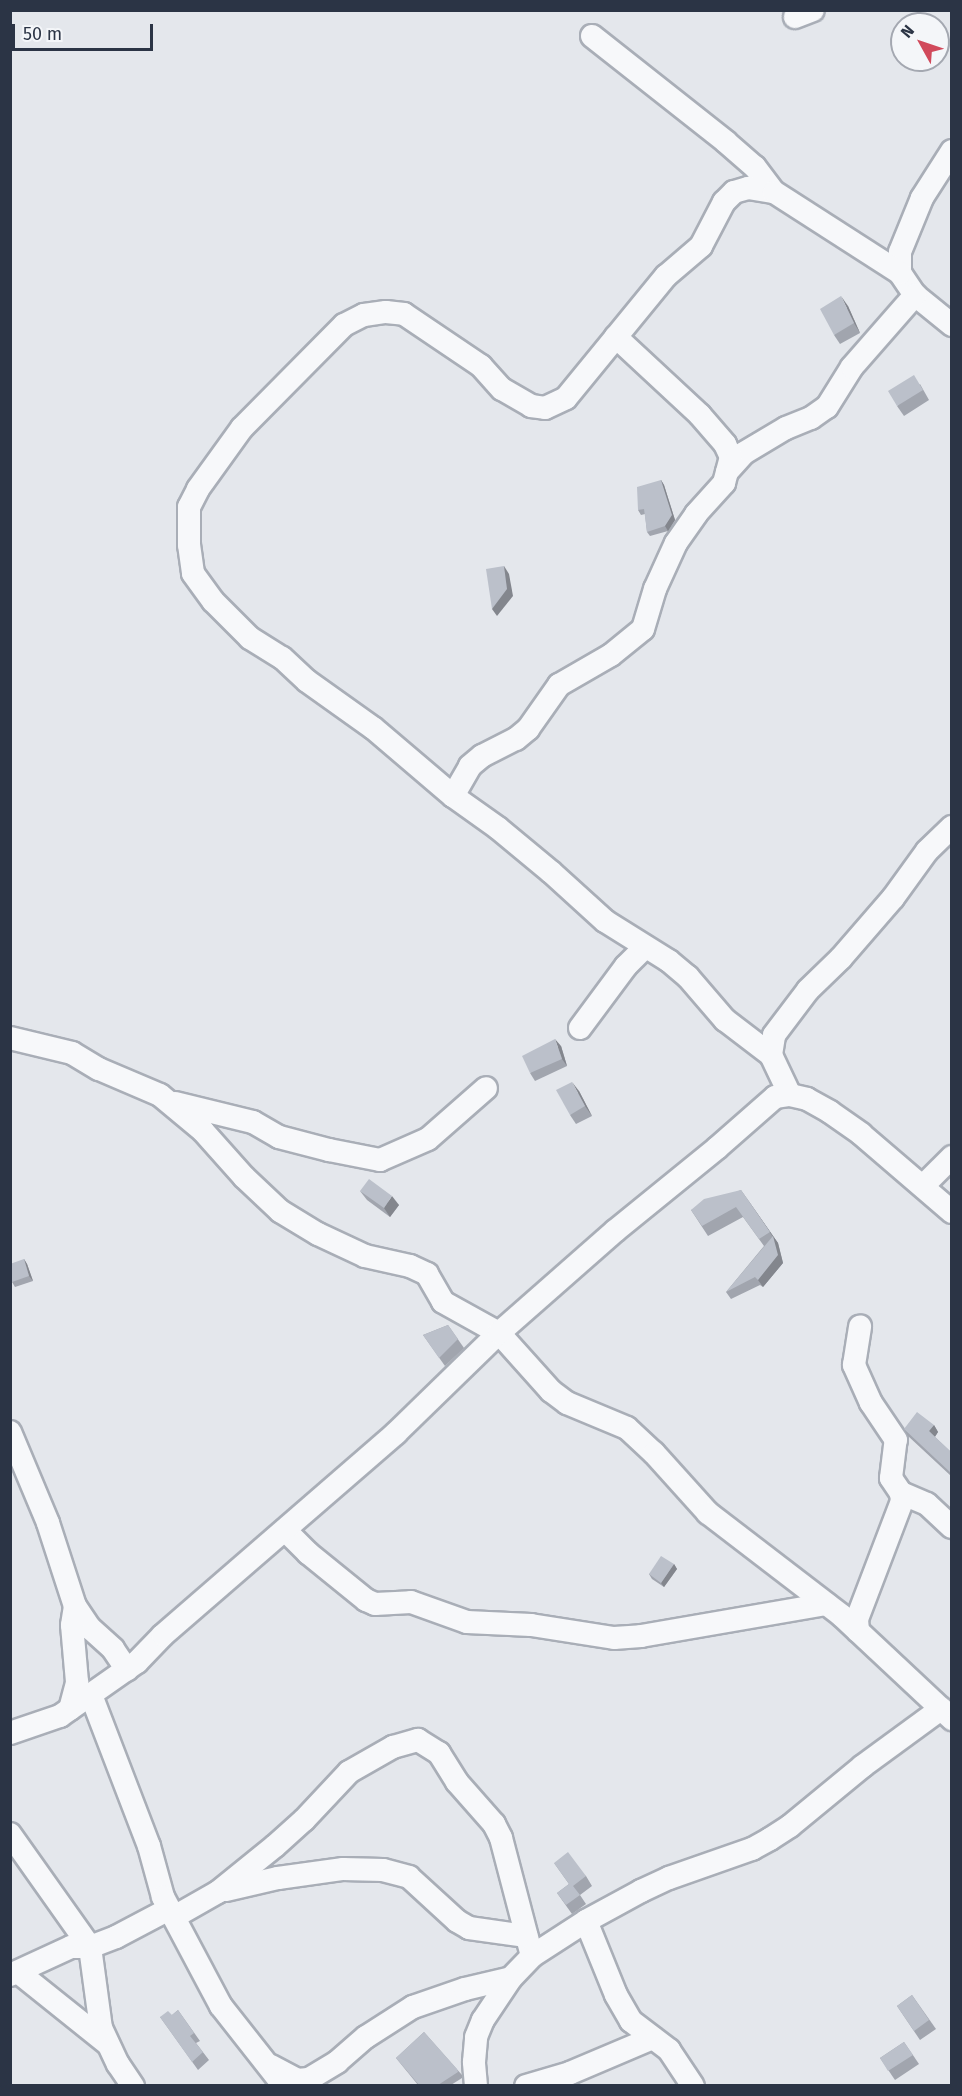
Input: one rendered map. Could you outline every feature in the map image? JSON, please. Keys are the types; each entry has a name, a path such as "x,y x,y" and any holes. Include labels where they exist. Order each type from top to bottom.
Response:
{"street":[{"path":"592,36 726,142 755,167 774,192 900,273 915,295 951,325"},
{"path":"900,273 900,252 913,219 931,181 951,151"},
{"path":"774,192 748,188 734,192 724,202 701,246 666,276 566,398 545,408 531,406 516,398 502,388 481,366 404,314 386,312 364,315 344,325 242,428 198,489 189,507 189,545 193,573 213,602 250,638 282,658 307,681 373,728 453,796 498,828 606,921 688,977 725,1020 771,1055 790,1095"},
{"path":"728,472 744,453 786,428 811,418 827,407 852,367 915,295"},
{"path":"453,796 466,773 482,756 516,739 528,729 559,685 612,655 643,629 655,590 676,543 696,514 724,483 728,472 731,457 725,444 700,415 616,337"},
{"path":"771,1055 774,1035 808,990 841,958 893,898 927,851 951,827"},
{"path":"580,1028 626,966 645,947"},
{"path":"10,1038 72,1053 99,1070 170,1101 253,1122 279,1137 380,1160 428,1138 486,1088"},
{"path":"10,1733 60,1716 137,1662 163,1635 396,1433 499,1333 775,1097 790,1095 807,1100 830,1112 951,1212"},
{"path":"170,1101 203,1131 244,1177 280,1211 318,1234 365,1256 410,1266 427,1274 443,1302 499,1333 551,1391 574,1406 627,1428 654,1453 708,1513 826,1604 948,1713 863,1766 790,1826 752,1850 669,1878 586,1921 529,1946 483,2020 476,2037 476,2085"},
{"path":"922,1186 951,1157"},
{"path":"858,1631 857,1618 902,1501 901,1493 891,1478 896,1440 871,1403 854,1365 860,1326"},
{"path":"10,1432 48,1523 75,1606 90,1628 113,1649 127,1670"},
{"path":"901,1493 922,1501 951,1527"},
{"path":"285,1530 308,1553 366,1600 375,1604 411,1602 467,1622 531,1625 623,1637 826,1604"},
{"path":"70,1709 77,1682 72,1625 75,1606"},
{"path":"91,1695 134,1804 163,1897 221,2006 284,2085"},
{"path":"218,1892 304,1820 349,1772 393,1747 418,1740 439,1753 457,1782 494,1824 501,1838 529,1946"},
{"path":"10,1834 90,1947 101,2028 133,2085"},
{"path":"108,2044 14,1973 71,1947 90,1947 116,1937 218,1892 278,1878 343,1869 382,1870 409,1877 457,1921 469,1928 529,1946"},
{"path":"586,1921 624,2010 631,2021 675,2056 693,2085"},
{"path":"263,2061 297,2080 309,2079 337,2062 366,2037 413,2007 465,1989 511,1978"},
{"path":"526,2085 570,2073 653,2038"}],"building":[{"path":"841,296 854,323 834,335 820,309"},
{"path":"914,375 923,390 897,406 888,391"},
{"path":"661,480 672,515 665,526 647,532 644,509 638,510 637,487"},
{"path":"504,566 507,589 492,609 486,569"},
{"path":"555,1039 562,1059 530,1073 522,1056"},
{"path":"572,1082 585,1106 570,1115 556,1090"},
{"path":"369,1179 392,1196 384,1208 360,1191"},
{"path":"741,1190 770,1232 759,1239 736,1207 702,1226 691,1210 704,1199"},
{"path":"773,1236 778,1255 758,1280 755,1277 726,1292"},
{"path":"24,1259 29,1276 12,1282 10,1264"},
{"path":"448,1325 458,1339 439,1358 423,1335"},
{"path":"917,1412 934,1425 929,1431 951,1452 951,1473 904,1429"},
{"path":"661,1556 674,1564 661,1583 649,1574"},
{"path":"568,1852 586,1876 573,1886 580,1895 566,1905 557,1893 569,1884 554,1863"},
{"path":"912,1995 929,2020 914,2031 897,2006"},
{"path":"178,2010 194,2033 190,2036 203,2052 192,2062 160,2017 168,2011 172,2015"},
{"path":"424,2032 458,2072 438,2085 419,2085 396,2058"},
{"path":"904,2042 913,2055 888,2071 880,2058"}]}
